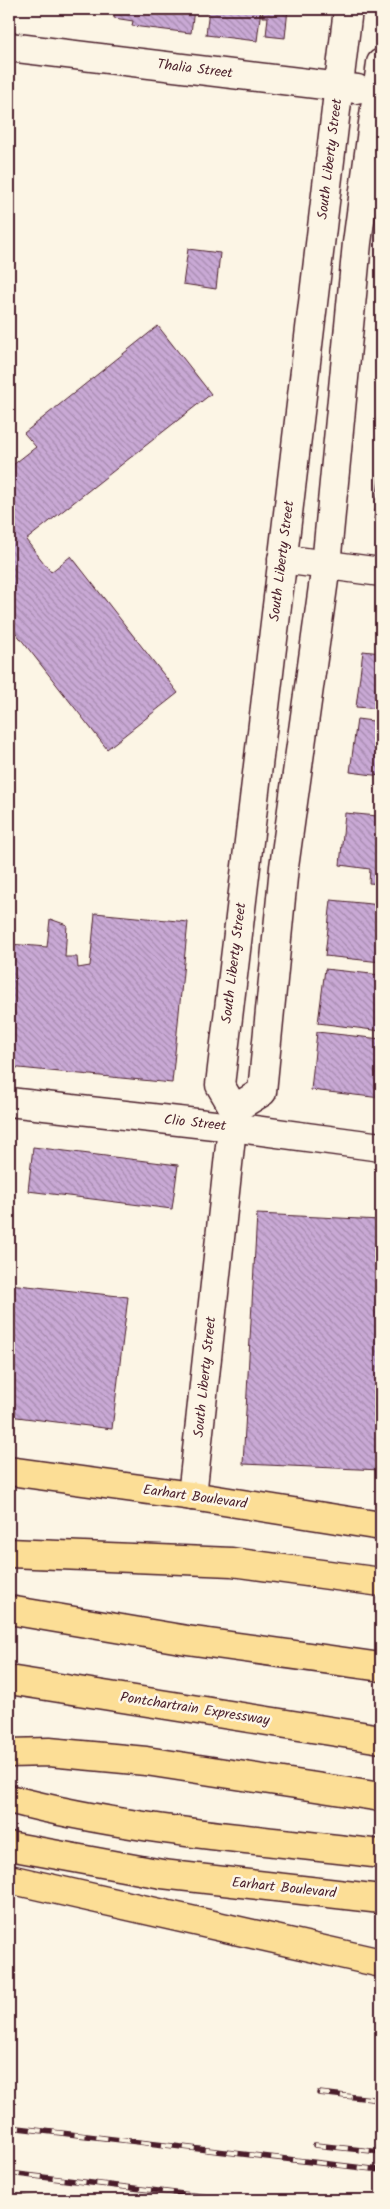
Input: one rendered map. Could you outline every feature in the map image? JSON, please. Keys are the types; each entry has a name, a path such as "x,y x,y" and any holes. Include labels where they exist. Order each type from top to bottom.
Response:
{"main road":[{"name":"Earhart Boulevard","path":"9,1471 192,1496 381,1526"},
{"path":"9,1553 232,1562 381,1582"},
{"path":"9,1610 187,1640 381,1667"},
{"name":"Pontchartrain Expressway","path":"9,1680 381,1739"},
{"path":"9,1753 49,1752 146,1761 381,1797"},
{"path":"9,1799 78,1816 164,1829 381,1854"},
{"name":"Earhart Boulevard","path":"9,1846 162,1874 381,1899"},
{"path":"9,1879 381,1962"}],"street":[{"name":"South Liberty Street","path":"192,1496 233,1118 220,1085 348,9"},
{"name":"Thalia Street","path":"9,47 379,92"},
{"path":"233,1118 262,1092 284,867 326,565 357,243 379,92 381,63"},
{"path":"282,559 381,572"},
{"name":"Clio Street","path":"9,1102 233,1118 381,1147"}],"building":[{"path":"115,9 194,9 191,33 132,26 133,21 114,18"},
{"path":"209,9 261,9 257,41 206,35"},
{"path":"263,9 288,9 285,38 266,36 268,17 262,17"},
{"path":"188,249 220,253 216,289 183,284"},
{"path":"158,326 211,394 26,540 51,572 71,556 178,693 107,749 9,624 9,468 36,447 24,433"},
{"path":"381,462 381,520 374,519"},
{"path":"363,651 381,653 381,709 356,707"},
{"path":"357,719 381,722 381,776 350,772"},
{"path":"379,802 381,802 381,884 369,883 370,869 340,865 345,813 378,816"},
{"path":"331,900 381,905 381,962 325,956"},
{"path":"95,913 188,922 172,1083 9,1067 9,944 47,947 50,919 67,925 65,957 77,957 78,968 90,966"},
{"path":"325,969 381,975 381,1031 318,1023"},
{"path":"317,1032 381,1039 381,1098 311,1090"},
{"path":"33,1147 178,1165 172,1209 28,1191"},
{"path":"257,1214 381,1220 381,1470 243,1464"},
{"path":"9,1284 128,1297 112,1429 9,1416"}],"railway":[{"path":"319,2093 381,2100"},
{"path":"9,2127 381,2170"},
{"path":"315,2145 381,2152"},
{"path":"9,2173 233,2200"},
{"path":"9,2197 39,2200"}]}
